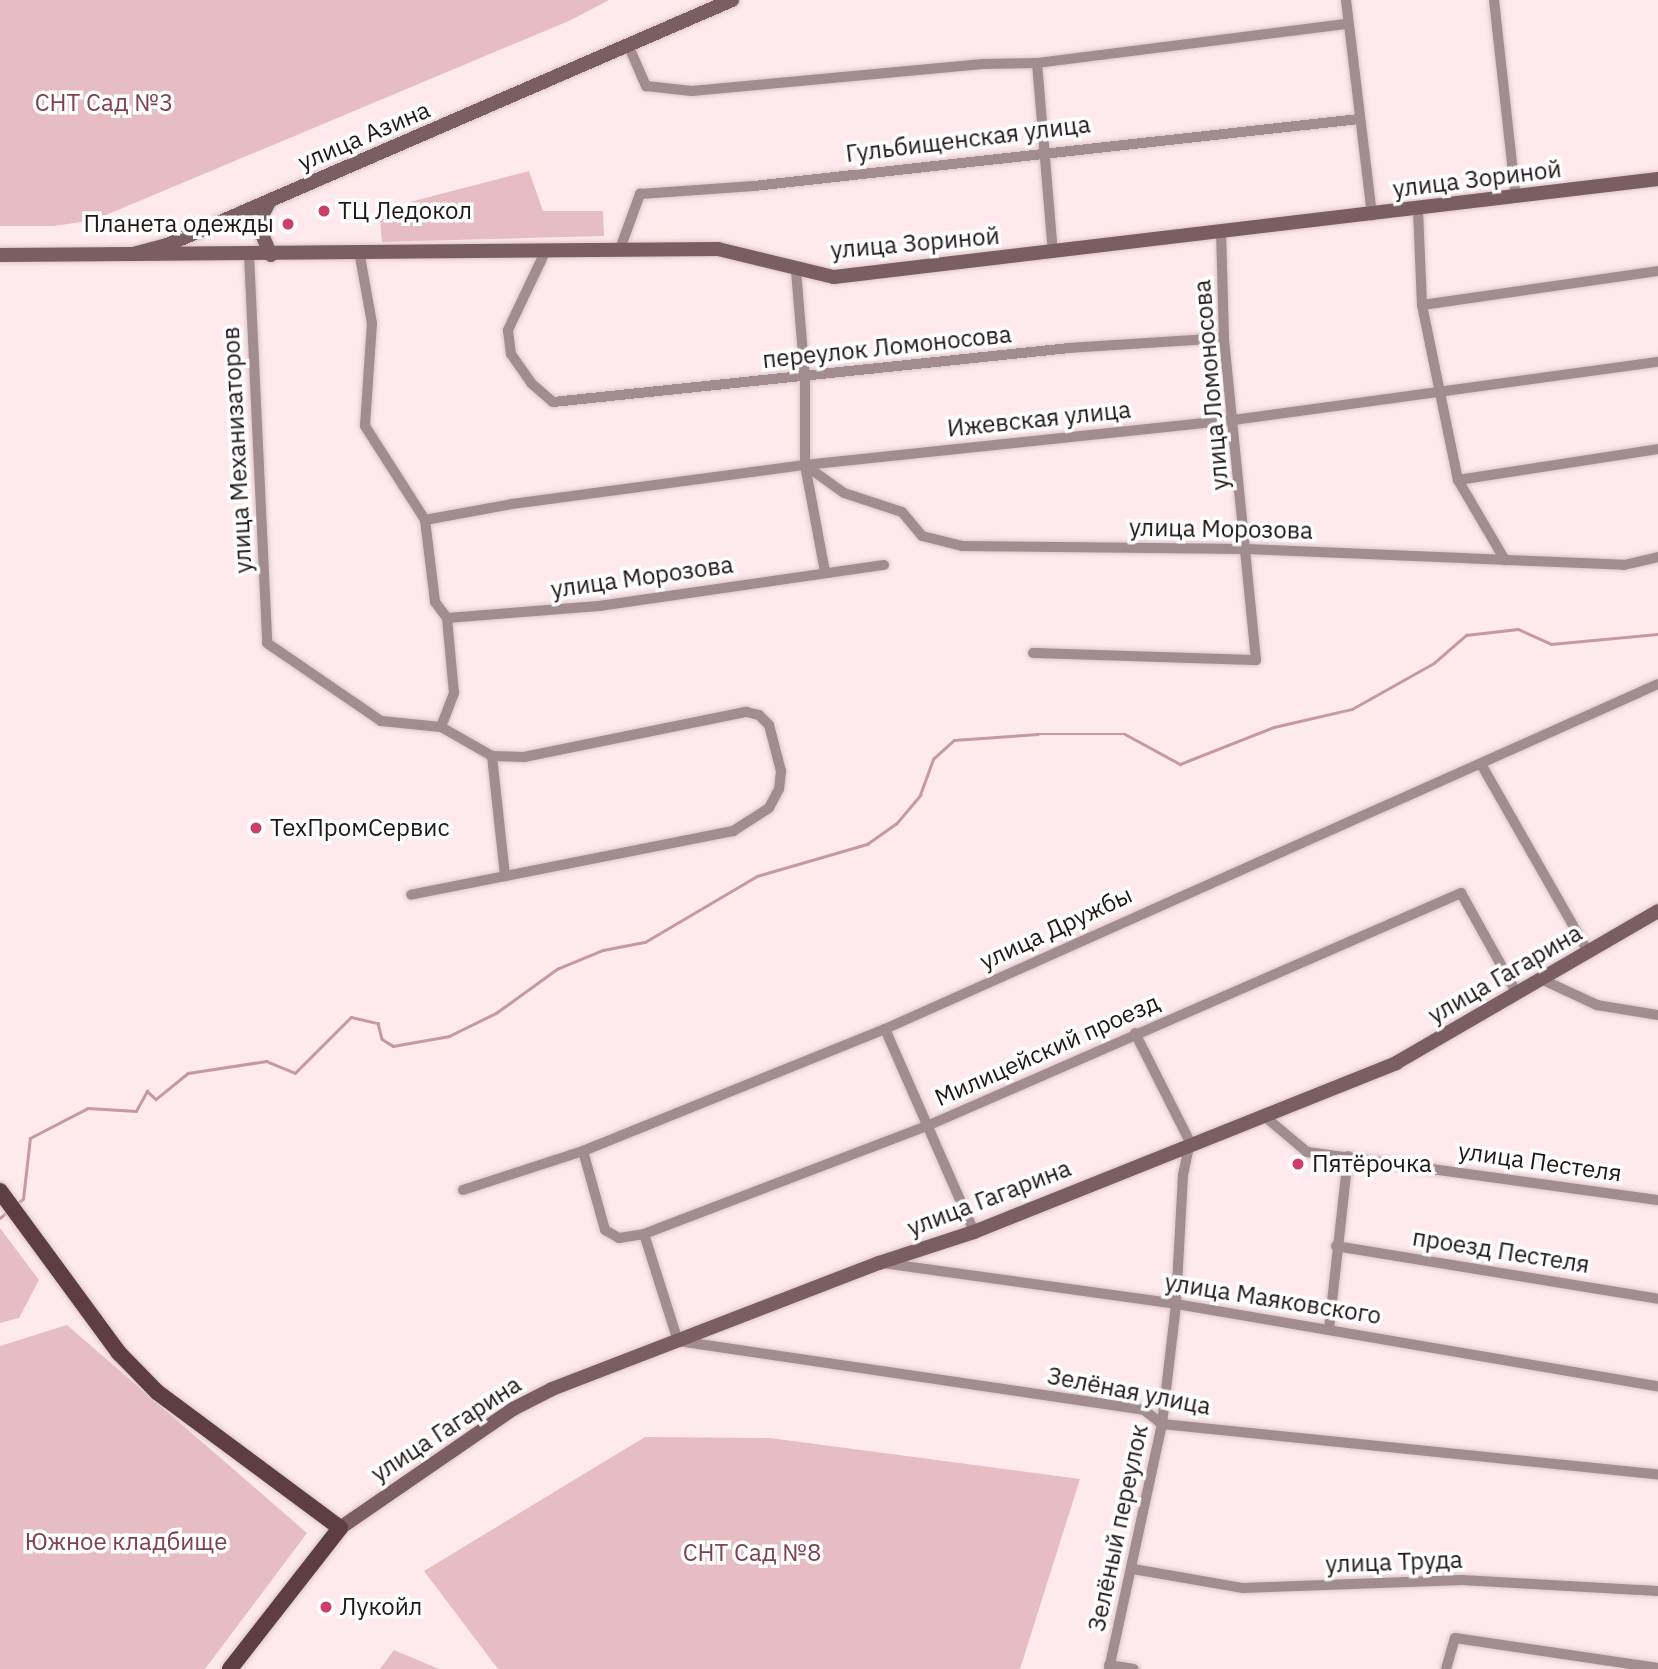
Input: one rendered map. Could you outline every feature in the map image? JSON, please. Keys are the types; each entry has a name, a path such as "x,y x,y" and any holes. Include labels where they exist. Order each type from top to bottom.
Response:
{"main road":[{"name":"улица Азина","path":"0,255 133,254 167,246 629,47 704,6 732,0"},
{"name":"улица Зориной","path":"133,254 271,255 359,251 718,249 762,257 796,271 834,277 1418,210 1658,179"},
{"path":"269,202 261,218 261,232 271,255"},
{"name":"улица Гагарина","path":"340,1528 513,1409 879,1263 974,1232 1190,1142 1396,1063 1658,911"},
{"path":"0,1191 119,1353 157,1392 340,1528 230,1669"}],"street":[{"path":"1346,0 1373,215"},
{"path":"1494,0 1516,198"},
{"path":"629,47 646,86 692,92 983,64 1037,63 1348,24"},
{"path":"1037,63 1042,151 1053,252"},
{"name":"Гульбищенская улица","path":"620,249 640,194 754,186 1042,151 1359,119"},
{"path":"1418,210 1422,306 1458,480 1504,560"},
{"name":"улица Ломоносова","path":"1033,653 1256,660 1224,338 1222,232"},
{"name":"переулок Ломоносова","path":"546,250 508,330 511,354 531,383 553,402 805,378 1069,348 1224,338"},
{"path":"359,251 372,323 365,426 425,520 435,601 447,618 454,693 441,727 492,756 524,757 746,712 759,715 769,725 780,771 779,789 769,808 755,821 733,831 411,895"},
{"name":"улица Механизаторов","path":"249,255 267,643 381,721 441,727"},
{"path":"796,271 805,378 805,465 825,572"},
{"path":"1422,306 1658,271"},
{"name":"Ижевская улица","path":"425,520 512,504 805,465 1233,420 1658,362"},
{"path":"1458,480 1658,449"},
{"name":"улица Морозова","path":"805,465 844,493 902,512 922,536 962,546 1247,549 1624,565 1658,557"},
{"name":"улица Морозова","path":"447,618 599,606 884,565"},
{"name":"улица Дружбы","path":"463,1189 583,1151 885,1029 1658,684"},
{"path":"492,756 505,876"},
{"path":"1481,764 1589,953"},
{"name":"Милицейский проезд","path":"644,1234 927,1126 1461,893 1516,992"},
{"path":"1541,979 1597,1005 1658,1015"},
{"path":"885,1029 974,1232"},
{"path":"1135,1033 1190,1142"},
{"name":"улица Пестеля","path":"1263,1115 1307,1152 1658,1200"},
{"name":"Зелёный переулок","path":"1109,1667 1133,1569 1162,1424 1175,1304 1183,1175 1190,1142"},
{"path":"583,1151 605,1230 619,1238 644,1234 678,1341"},
{"path":"1329,1329 1336,1246 1348,1156"},
{"name":"проезд Пестеля","path":"1336,1246 1658,1299"},
{"name":"улица Маяковского","path":"879,1263 1175,1304 1658,1386"},
{"name":"Зелёная улица","path":"678,1341 1144,1410 1162,1424 1658,1474"},
{"name":"улица Труда","path":"1133,1569 1243,1588 1462,1580 1658,1591"},
{"path":"1446,1669 1455,1638 1658,1668"},
{"path":"1109,1667 1134,1669"}],"green space":[{"name":"СНТ Сад №3","path":"0,0 609,0 571,20 94,220 54,226 0,226"},
{"path":"529,171 543,211 603,211 604,236 382,242 379,210"},
{"path":"0,1228 39,1280 19,1318 0,1323"},
{"name":"Южное кладбище","path":"67,1325 307,1533 205,1669 0,1669 0,1346"},
{"name":"СНТ Сад №8","path":"645,1437 770,1438 1080,1479 1020,1669 498,1669 424,1571"},
{"path":"394,1650 439,1669 380,1669"}],"waterway":[{"path":"16,1205 23,1199 30,1138 88,1108 136,1111 147,1091 156,1099 188,1073 266,1061 295,1073 351,1017 378,1023 382,1039 393,1046 449,1036 496,1013 557,969 603,950 645,942 757,876 867,844 896,824 920,795 933,759 954,740 1038,734 1125,734 1180,764 1274,727 1352,709 1434,663 1466,635 1518,629 1551,644 1658,634"},
{"path":"0,1218 8,1211"}],"place":[{"name":"ТЦ Ледокол","path":"324,211"},
{"name":"Планета одежды","path":"288,224"},
{"name":"ТехПромСервис","path":"256,828"},
{"name":"Пятёрочка","path":"1298,1164"},
{"name":"Лукойл","path":"326,1607"}]}
